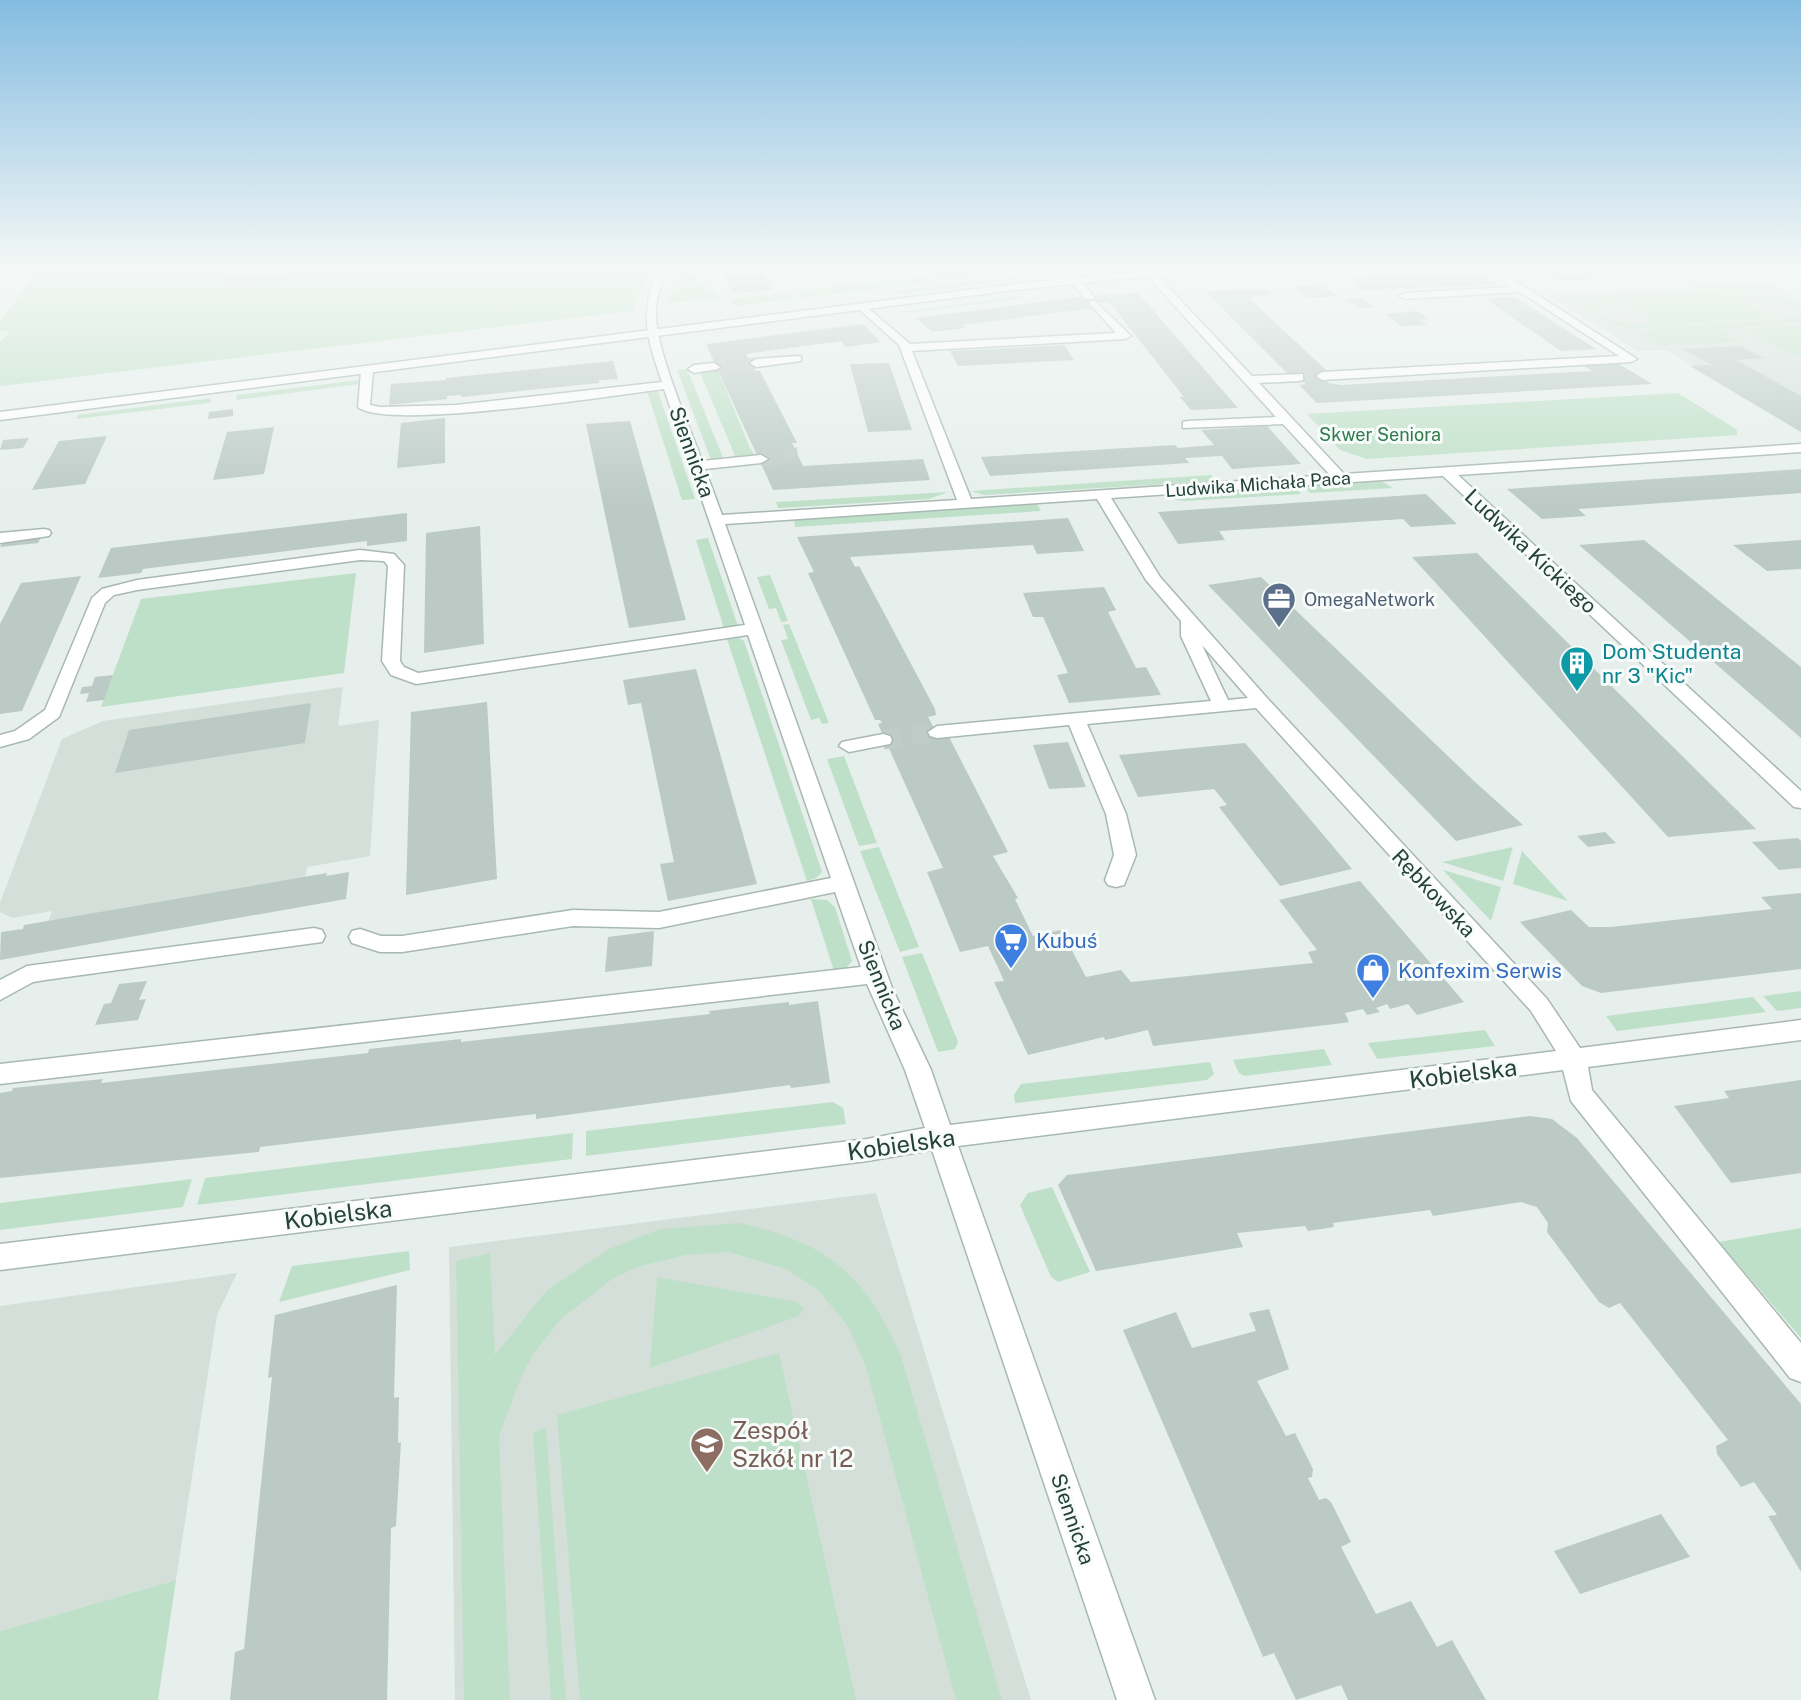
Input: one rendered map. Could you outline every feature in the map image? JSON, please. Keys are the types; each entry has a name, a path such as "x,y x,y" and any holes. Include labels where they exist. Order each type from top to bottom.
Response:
{"street":[{"path":"0,416 543,348"},
{"name":"Siennicka","path":"656,348 752,629 875,974 918,1070 1136,1700"},
{"path":"905,348 965,502"},
{"path":"1220,348 1340,478"},
{"path":"1322,376 1631,359 1615,348"},
{"path":"755,363 797,359"},
{"path":"694,369 714,367"},
{"path":"367,371 364,407 374,412 428,411 668,385"},
{"path":"1250,380 1299,377"},
{"path":"1188,425 1287,420"},
{"name":"Ludwika Michała Paca","path":"716,520 1801,448"},
{"path":"697,466 761,459"},
{"name":"Ludwika Kickiego","path":"1446,471 1801,802"},
{"name":"Rębkowska","path":"1101,494 1154,580 1261,702 1539,1005 1574,1059 1580,1094 1801,1367"},
{"path":"0,538 44,533"},
{"path":"0,741 22,735 53,713 98,601 108,592 137,585 360,555 389,557 396,565 391,661 397,671 416,679 752,629"},
{"path":"1189,620 1189,636 1222,706"},
{"path":"937,732 1261,702"},
{"path":"1076,719 1116,814 1125,855 1116,880"},
{"path":"849,746 883,740"},
{"path":"360,937 380,944 402,944 573,918 659,919 843,883"},
{"path":"0,991 27,975 45,971 314,936"},
{"path":"0,1074 875,974"},
{"name":"Kobielska","path":"0,1257 867,1150 940,1137 1014,1130 1801,1030"}],"shaded area":[{"path":"1634,348 1801,348 1801,432 1667,350 1638,351"},
{"path":"343,687 338,726 379,720 370,856 307,867 305,877 48,922 52,911 12,918 0,912 0,903 62,739 103,721"},
{"name":"Zespół Szkół nr 12","path":"876,1193 1031,1700 455,1700 449,1247"},
{"path":"237,1273 217,1315 176,1580 0,1631 0,1306"}],"green space":[{"path":"0,348 317,348 0,386"},
{"path":"1779,348 1801,348 1801,355 1792,355"},
{"path":"717,368 750,448 756,456 736,458 699,370"},
{"path":"687,369 724,460 711,460 677,370"},
{"path":"359,380 359,384 236,400 237,395"},
{"path":"647,391 658,392 695,499 682,500"},
{"name":"Skwer Seniora","path":"1678,393 1739,431 1736,431 1738,435 1367,459 1340,450 1307,414"},
{"path":"211,398 210,403 76,419 78,415"},
{"path":"1211,475 1215,481 984,495 971,491"},
{"path":"1381,481 1393,488 1310,493 1304,486"},
{"path":"1296,487 1301,494 1186,501 1175,500 1171,495"},
{"path":"948,492 929,499 778,508 776,502"},
{"path":"1037,504 1041,511 795,527 794,520"},
{"path":"708,538 738,626 724,628 696,540"},
{"path":"356,573 344,673 101,707 141,599"},
{"path":"770,575 788,621 781,622 776,608 769,609 757,577"},
{"path":"789,624 829,723 822,724 819,718 811,720 781,640 788,639 783,625"},
{"path":"739,638 744,641 822,872 807,881 727,639"},
{"path":"844,756 877,843 859,846 827,759"},
{"path":"879,847 919,947 900,952 860,851"},
{"path":"1513,847 1503,881 1442,862"},
{"path":"1522,851 1568,901 1513,884"},
{"path":"1443,870 1501,887 1491,921"},
{"path":"811,899 827,900 835,907 852,961 845,969 834,971"},
{"path":"922,953 958,1042 955,1049 938,1052 902,957"},
{"path":"1801,991 1801,1008 1777,1011 1763,996"},
{"path":"1753,997 1766,1012 1617,1031 1606,1016"},
{"path":"1485,1030 1495,1046 1377,1059 1368,1043"},
{"path":"1324,1049 1332,1065 1245,1076 1239,1073 1233,1060"},
{"path":"1210,1062 1214,1074 1207,1080 1015,1103 1014,1095 1021,1084"},
{"path":"833,1102 843,1108 846,1124 586,1156 586,1131"},
{"path":"573,1133 572,1159 197,1205 205,1178"},
{"path":"192,1179 183,1207 0,1230 0,1203"},
{"path":"1052,1187 1090,1272 1058,1282 1051,1277 1020,1205 1028,1193"},
{"path":"739,1223 796,1240 840,1266 873,1303 887,1328 901,1356 1002,1700 956,1700 866,1367 848,1326 818,1290 786,1269 729,1252 686,1255 637,1267 612,1279 561,1319 534,1353 522,1375 499,1436 510,1700 464,1700 456,1261 490,1253 495,1355 547,1290 609,1249 660,1229"},
{"path":"1801,1228 1801,1338 1719,1242"},
{"path":"409,1251 410,1270 279,1302 292,1266"},
{"path":"657,1277 797,1302 804,1308 799,1316 650,1368"},
{"path":"779,1353 856,1700 580,1700 557,1415"},
{"path":"546,1428 566,1700 551,1700 533,1432"},
{"path":"176,1580 158,1700 0,1700 0,1631"}],"building":[{"path":"708,348 787,348 746,354 755,371 760,371 797,443 792,443 803,466 923,459 930,480 773,490"},
{"path":"1066,348 1074,360 958,366 950,351"},
{"path":"1146,348 1186,348 1238,408 1191,410 1180,397 1184,397"},
{"path":"1262,348 1303,348 1327,371 1316,372 1329,383 1341,385 1592,371 1584,366 1619,364 1652,384 1317,403 1299,385 1306,384 1295,373 1287,373"},
{"path":"1557,348 1596,349 1561,351"},
{"path":"1745,348 1764,358 1736,360 1801,396 1801,432 1690,366 1712,365 1683,349"},
{"path":"613,361 618,379 599,380 599,383 462,397 447,396 447,399 389,405 391,384"},
{"path":"889,363 912,430 868,432 850,364"},
{"path":"233,409 233,416 208,419 209,412"},
{"path":"445,418 445,463 397,468 401,423"},
{"path":"630,421 686,620 629,628 586,424"},
{"path":"1267,426 1301,464 1232,469 1222,456 1185,458 1189,463 990,476 981,457 1214,445 1201,430"},
{"path":"274,427 264,474 213,480 227,432"},
{"path":"107,436 85,484 32,490 59,441"},
{"path":"29,438 23,448 0,450 3,440"},
{"path":"1801,469 1801,493 1578,509 1586,516 1542,519 1507,489"},
{"path":"1426,494 1457,524 1411,527 1403,519 1219,531 1225,540 1178,544 1158,512"},
{"path":"407,513 407,541 367,546 367,541 143,569 141,573 98,578 111,548"},
{"path":"1068,518 1084,551 1037,554 1033,545 850,557 855,567 859,566 935,709 936,715 928,717 940,739 949,737 1008,852 993,856 1018,898 1015,899 1033,936 1061,930 1086,977 1121,970 1131,982 1313,963 1308,952 1317,950 1279,900 1360,881 1464,1002 1417,1015 1408,1004 1390,1009 1387,1004 1376,1008 1380,1012 1367,1015 1363,1009 1345,1013 1349,1022 1153,1046 1148,1030 1105,1040 1104,1037 1028,1055 994,982 1004,981 988,946 960,952 927,872 943,868 878,724 882,723 875,720 808,573 814,572 797,537"},
{"path":"480,526 484,644 424,653 426,533"},
{"path":"42,536 38,543 0,547 5,540"},
{"path":"1644,540 1801,667 1801,738 1579,545"},
{"path":"1801,540 1801,569 1767,571 1733,545"},
{"name":"Dom Studenta nr 3 \"Kic\"","path":"1477,553 1756,829 1668,837 1412,557"},
{"path":"81,576 22,711 0,714 0,624 21,583"},
{"path":"1261,577 1523,825 1456,841 1208,585"},
{"path":"1104,587 1116,610 1108,612 1136,668 1146,667 1161,695 1069,703 1057,675 1068,673 1043,617 1033,617 1023,593"},
{"path":"696,669 757,884 668,901 660,864 674,862 641,703 628,705 623,680"},
{"path":"113,675 104,700 86,702 89,693 80,694 82,687 92,686 95,677"},
{"path":"487,702 497,879 406,895 411,712"},
{"path":"311,703 305,743 115,773 129,730"},
{"path":"1068,742 1086,787 1049,789 1033,745"},
{"path":"1245,743 1352,869 1280,886 1219,807 1227,805 1214,789 1138,797 1119,755"},
{"path":"1605,832 1616,843 1588,847 1577,836"},
{"path":"1798,838 1801,841 1801,868 1779,870 1752,842"},
{"path":"349,872 346,899 0,960 1,932 23,929 24,925 327,873 326,876"},
{"path":"1801,893 1801,969 1601,993 1582,986 1520,922 1571,910 1589,927 1611,927 1772,909 1761,897"},
{"path":"654,931 652,966 605,972 608,937"},
{"path":"147,981 139,1000 146,999 138,1020 95,1025 104,1004 111,1003 119,984"},
{"path":"818,1001 830,1083 791,1088 790,1085 536,1119 536,1114 260,1147 259,1152 0,1178 0,1093 12,1091 13,1088 103,1079 101,1083 368,1053 369,1049 461,1039 461,1042 710,1014 709,1011"},
{"path":"1801,1080 1801,1173 1731,1183 1674,1106 1729,1098 1724,1091"},
{"path":"1530,1116 1552,1119 1577,1138 1801,1404 1801,1572 1768,1516 1777,1515 1754,1482 1741,1487 1717,1454 1716,1446 1728,1440 1620,1303 1609,1308 1599,1302 1547,1232 1548,1223 1537,1207 1521,1202 1433,1216 1430,1210 1333,1223 1334,1227 1308,1231 1305,1226 1237,1233 1243,1247 1096,1271 1058,1185 1067,1175"},
{"path":"397,1285 394,1398 399,1397 398,1443 401,1442 396,1526 391,1528 387,1700 230,1700 235,1652 244,1649 272,1377 268,1378 275,1315"},
{"path":"1269,1309 1289,1369 1257,1381 1286,1436 1295,1433 1313,1469 1312,1477 1308,1478 1319,1500 1326,1498 1331,1502 1351,1542 1341,1547 1376,1614 1411,1601 1437,1647 1452,1640 1486,1700 1348,1700 1341,1685 1296,1700 1274,1653 1263,1657 1123,1330 1176,1312 1192,1348 1256,1331 1249,1313"},
{"path":"1661,1514 1690,1557 1580,1594 1554,1551"}],"tunnel":[{"path":"714,367 756,363"},
{"path":"1299,377 1322,376"},
{"path":"761,459 798,455"},
{"path":"883,740 937,732"}],"place":[{"name":"OmegaNetwork","path":"1279,629"},
{"name":"Dom Studenta nr 3 \"Kic\"","path":"1577,693"},
{"name":"Kubuś","path":"1011,970"},
{"name":"Konfexim Serwis","path":"1373,1000"},
{"name":"Zespół Szkół nr 12","path":"707,1474"}]}
